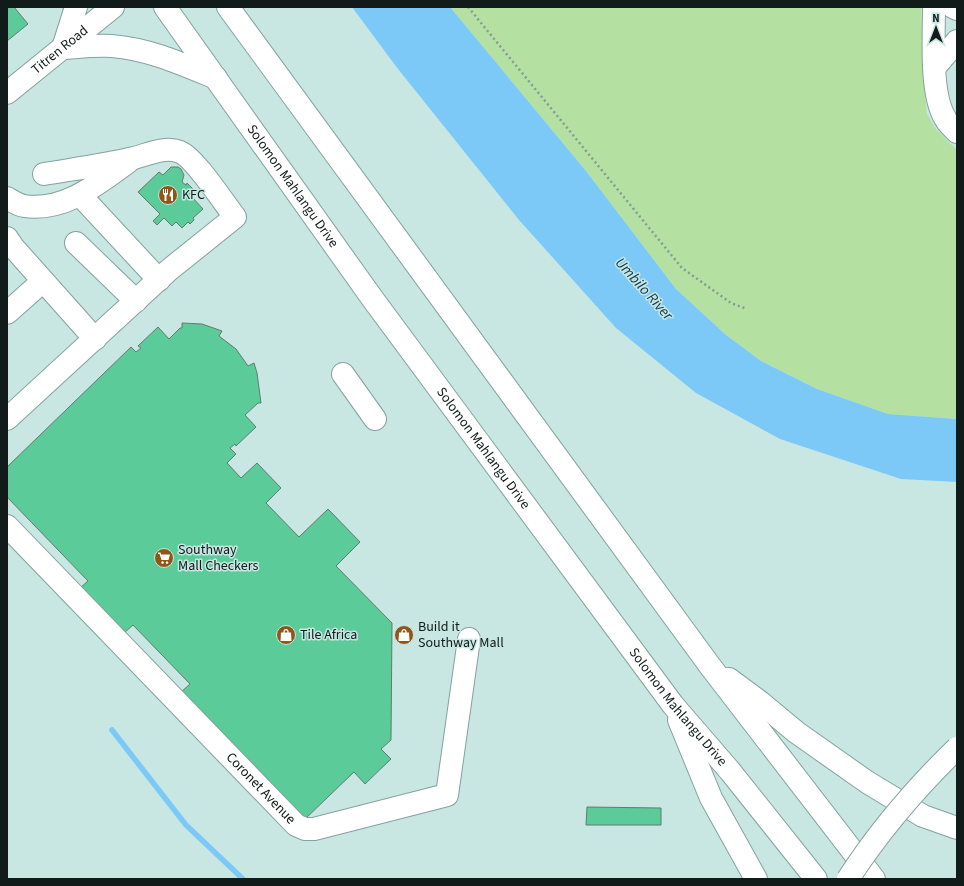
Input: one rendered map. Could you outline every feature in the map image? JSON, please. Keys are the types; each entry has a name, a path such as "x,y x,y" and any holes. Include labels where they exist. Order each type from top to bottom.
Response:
{"main road":[{"path":"76,7 63,48 110,46 130,48 166,57 216,78"},
{"name":"Titren Road","path":"7,93 113,7"},
{"name":"Solomon Mahlangu Drive","path":"165,7 372,298 673,705 730,771 816,879"},
{"path":"228,7 710,666 874,879"},
{"path":"934,7 935,67 938,101 945,118 957,132"},
{"path":"953,7 957,9"},
{"path":"935,67 957,41"},
{"path":"9,412 95,338 164,275 235,217 191,160 180,152 167,150 153,152 135,158 44,174"},
{"path":"7,198 23,206 59,204 85,192 135,158"},
{"path":"85,192 164,275"},
{"path":"7,238 43,281 95,338"},
{"path":"76,243 136,301"},
{"path":"7,313 43,281"},
{"path":"343,374 375,418"},
{"name":"Coronet Avenue","path":"7,526 296,825 305,829 314,829 447,795 469,639"},
{"path":"710,666 760,702 821,750 867,782 922,816 957,828"},
{"path":"673,705 711,798 756,879"},
{"path":"848,879 872,844 919,786 957,748"}],"path":[{"path":"468,7 682,268 730,303 747,309"}],"green space":[{"path":"450,7 921,7 927,114 936,129 957,150 957,419 888,414 817,389 761,361 726,335 676,289 586,171"}],"water":[{"name":"Umbilo River","path":"352,7 450,7 586,171 676,289 726,335 761,361 817,389 888,414 957,419 957,482 901,479 780,439 696,393 616,328 519,220 398,69"}],"building":[{"path":"7,7 14,7 28,24 7,41"},
{"name":"KFC","path":"171,167 178,167 181,169 184,175 182,182 186,185 187,183 197,193 192,197 203,209 193,218 194,220 190,224 188,222 182,228 176,222 172,226 164,218 157,225 153,221 160,214 138,192 159,172 163,175"},
{"path":"182,323 202,324 222,331 219,336 236,349 248,366 254,363 257,373 261,403 258,403 245,415 256,427 236,446 235,444 230,448 236,454 227,463 241,478 257,463 281,488 266,503 299,537 328,509 360,542 336,566 392,623 391,740 381,749 391,759 365,784 354,772 304,820 180,693 190,684 133,625 124,633 80,588 88,581 7,497 7,467 131,347 136,352 141,348 138,346 158,327 169,339 180,328 182,328"},
{"path":"587,807 661,808 661,825 586,825"}],"waterway":[{"path":"112,730 186,825 243,879"}],"place":[{"name":"KFC","path":"168,195"},
{"name":"Southway Mall Checkers","path":"164,558"},
{"name":"Tile Africa","path":"286,635"},
{"name":"Build it Southway Mall","path":"404,635"}]}
